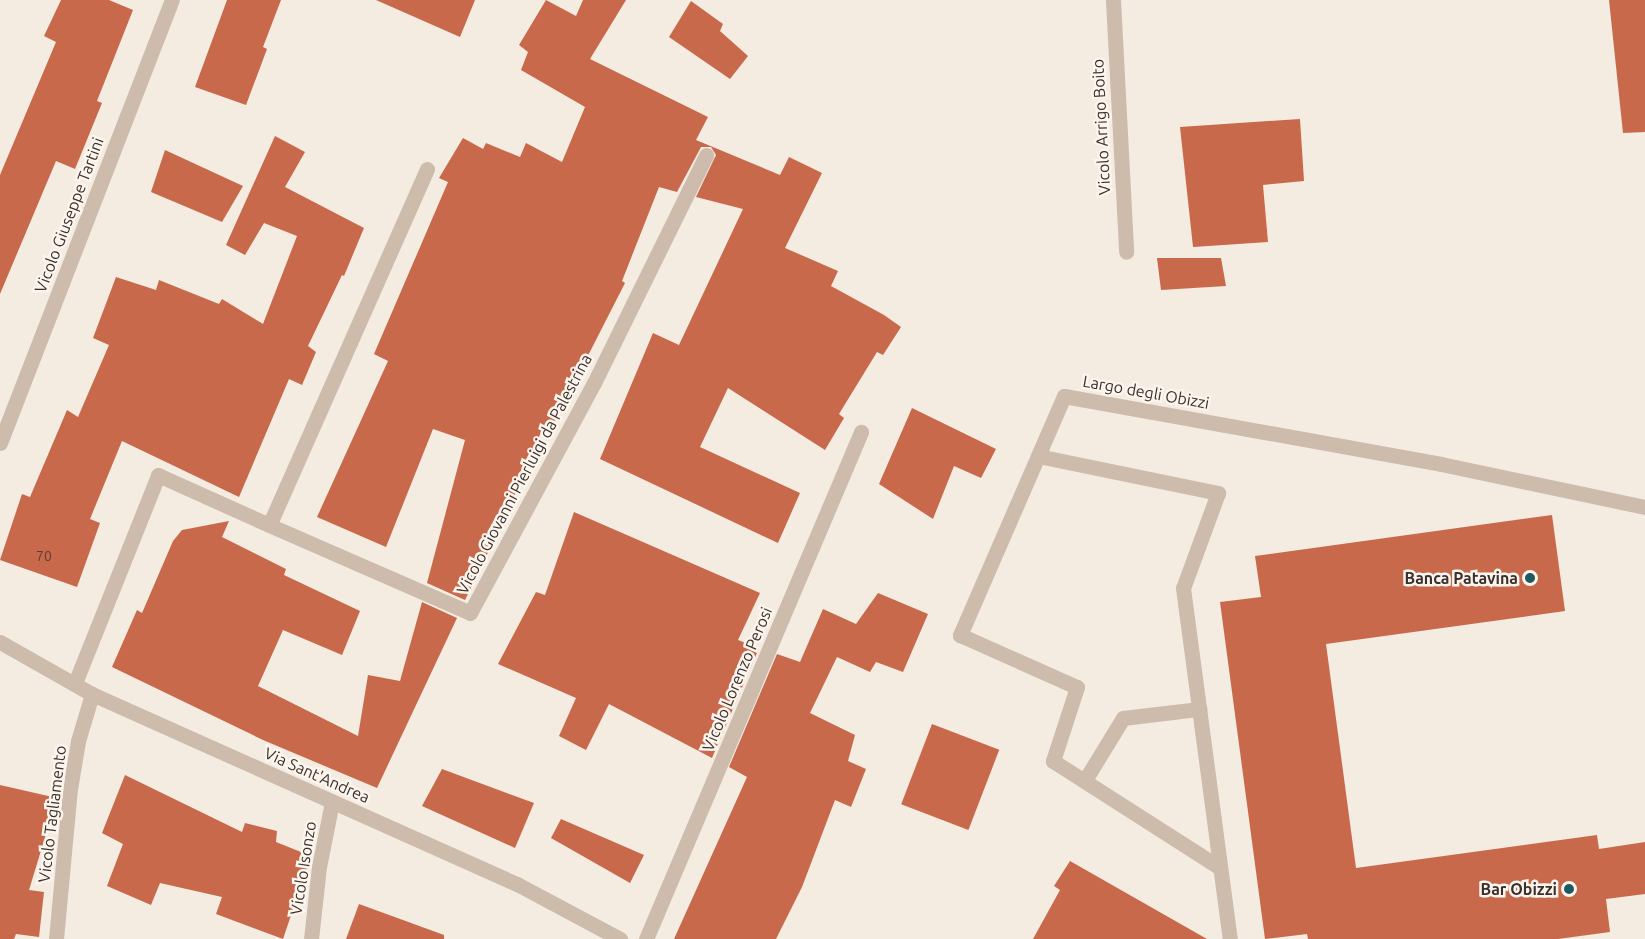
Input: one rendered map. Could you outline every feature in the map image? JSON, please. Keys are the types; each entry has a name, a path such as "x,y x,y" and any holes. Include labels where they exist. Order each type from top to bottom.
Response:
{"street":[{"name":"Vicolo Giuseppe Tartini","path":"0,443 172,0"},
{"name":"Vicolo Arrigo Boito","path":"1113,0 1126,252"},
{"name":"Vicolo Giovanni Pierluigi da Palestrina","path":"75,683 158,475 470,613 594,383 706,154"},
{"path":"269,525 427,169"},
{"name":"Largo degli Obizzi","path":"1085,780 1053,761 1077,687 960,636 1064,396 1441,464 1645,507"},
{"name":"Vicolo Lorenzo Perosi","path":"646,939 861,432"},
{"path":"1038,456 1218,493 1183,588 1230,939"},
{"name":"Via Sant'Andrea","path":"0,642 92,694 517,884 600,934 620,939"},
{"name":"Vicolo Tagliamento","path":"56,939 70,789 78,741 92,694"},
{"path":"1199,709 1123,718 1085,780 1219,867"},
{"name":"Vicolo Isonzo","path":"311,939 319,867 332,802"}],"building":[{"path":"61,0 109,0 133,10 97,101 102,103 75,169 56,161 0,294 0,175 56,42 44,36"},
{"path":"227,0 281,0 263,47 267,49 246,105 195,87"},
{"path":"376,0 475,0 460,37"},
{"path":"546,0 576,16 583,0 626,0 590,59 708,117 696,140 780,175 789,157 822,173 785,248 838,271 831,286 901,327 883,355 877,352 839,414 844,418 825,450 728,388 700,447 800,493 778,543 600,459 653,333 679,345 743,209 696,197 716,155 711,147 701,147 677,192 659,187 622,281 625,283 547,436 541,432 510,507 465,600 427,583 465,440 433,429 386,547 317,517 388,361 374,354 448,182 439,178 463,138 483,149 486,143 520,157 526,143 562,162 585,107 521,70 528,52 519,45"},
{"path":"1609,0 1645,0 1645,132 1623,133"},
{"path":"691,1 723,24 720,31 748,56 730,79 669,37"},
{"path":"1300,119 1304,181 1263,185 1268,242 1193,247 1180,127"},
{"path":"275,136 305,152 285,187 364,228 344,276 342,275 308,346 316,352 302,385 289,379 239,497 122,441 90,519 100,523 77,587 0,560 22,494 30,497 67,410 78,417 109,345 93,338 116,277 156,290 159,280 219,304 222,299 263,324 297,236 264,223 245,255 226,245"},
{"path":"165,150 243,186 222,222 151,192"},
{"path":"1157,258 1221,258 1226,286 1161,290"},
{"path":"912,408 996,449 981,478 954,466 933,519 879,484"},
{"path":"574,512 760,593 738,640 759,648 712,758 609,704 586,750 559,736 576,698 498,664 536,592 545,595"},
{"path":"1552,515 1565,611 1326,644 1356,868 1597,835 1599,849 1645,842 1645,894 1606,899 1610,932 1558,939 1308,939 1307,934 1265,939 1220,602 1261,597 1255,556"},
{"path":"229,521 222,537 286,569 284,575 360,611 342,655 283,630 258,686 358,736 368,675 400,681 422,602 457,618 377,788 263,740 112,667 137,610 142,613 173,541 182,530"},
{"path":"878,593 928,614 903,672 876,662 870,672 837,657 810,713 855,735 848,761 866,769 851,807 835,800 802,887 776,939 674,939 747,777 729,767 777,654 800,662 823,609 856,624"},
{"path":"932,724 999,750 968,830 901,804"},
{"path":"442,769 534,803 515,848 422,806"},
{"path":"125,775 242,832 245,823 277,831 276,842 311,856 283,939 216,914 222,897 160,883 151,905 107,886 123,844 102,833"},
{"path":"0,785 57,798 29,890 44,892 39,937 16,934 14,939 0,939"},
{"path":"561,819 644,855 630,883 551,838"},
{"path":"1070,861 1207,939 1033,939 1060,890 1054,886"},
{"path":"359,904 444,935 444,939 346,939"}],"place":[{"name":"Banca Patavina","path":"1530,578"},
{"name":"Bar Obizzi","path":"1569,889"}]}
